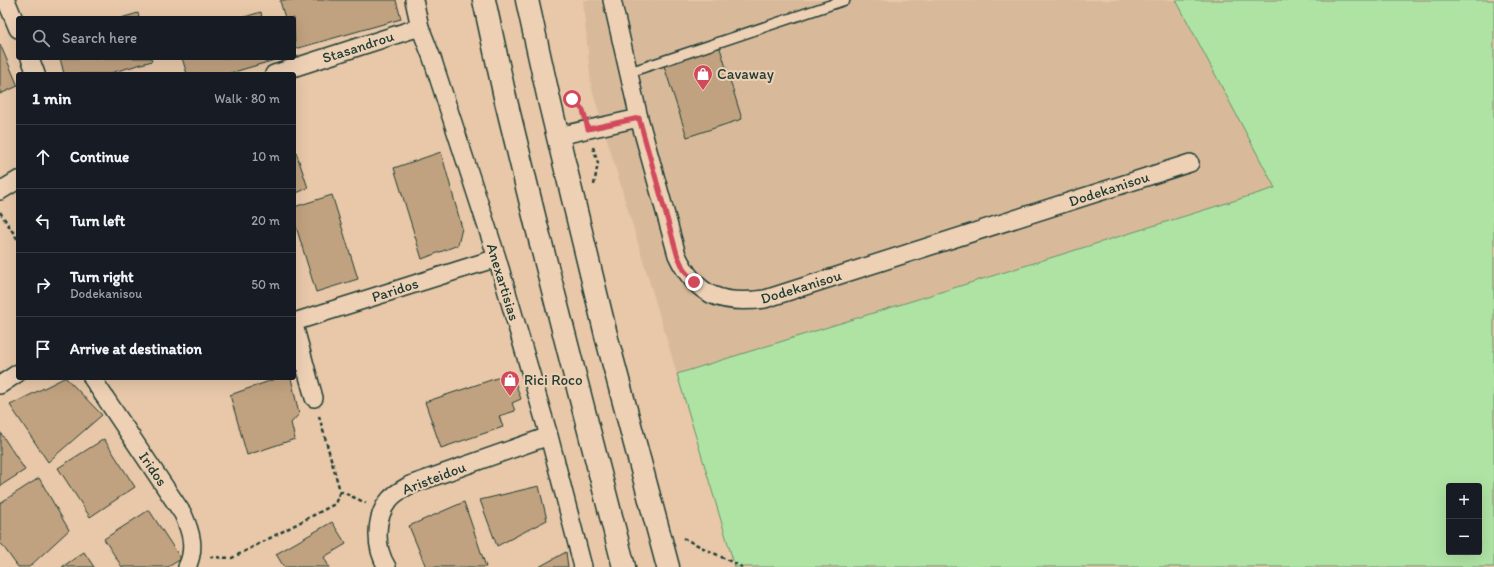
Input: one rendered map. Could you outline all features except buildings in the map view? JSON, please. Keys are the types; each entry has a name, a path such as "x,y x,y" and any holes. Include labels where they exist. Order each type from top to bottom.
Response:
{"main road":[{"path":"484,0 498,69 536,224 624,567"},
{"path":"527,0 607,339 668,567"}],"street":[{"path":"6,0 16,24"},
{"name":"Anexartisias","path":"414,0 420,27 432,58 497,258 549,436 583,567"},
{"name":"Dodekanisou","path":"612,0 630,72 639,118 677,254 684,270 694,282 704,290 727,300 739,301 765,299 1190,163"},
{"name":"Stasandrou","path":"280,72 420,27"},
{"path":"31,60 35,72"},
{"path":"558,136 639,118"},
{"path":"0,191 16,181"},
{"name":"Paridos","path":"296,321 497,258"},
{"path":"296,332 314,398"},
{"path":"0,385 16,374"},
{"name":"Iridos","path":"93,380 183,514 192,535 189,561"},
{"name":"Aristeidou","path":"388,567 383,560 379,543 378,526 383,511 389,500 397,492 410,485 549,436"}],"lane":[{"path":"630,72 845,0"}],"path":[{"path":"572,99 583,110 598,163 594,184 595,191"},
{"path":"0,212 16,237"},
{"path":"189,561 232,558 335,504 340,491 314,398"},
{"path":"340,491 383,511"},
{"path":"658,526 742,567"},
{"path":"682,531 686,546"}],"shaded area":[{"path":"583,0 1176,0 1276,188 677,374 591,86"}],"green space":[{"path":"1176,0 1494,0 1494,567 735,567 677,374 1275,188"}],"place":[{"name":"Cavaway","path":"703,91"},
{"name":"Rici Roco","path":"510,397"}],"route":[{"path":"572,99 579,108 583,110 588,129 639,118 677,254 684,270 694,282"}]}
